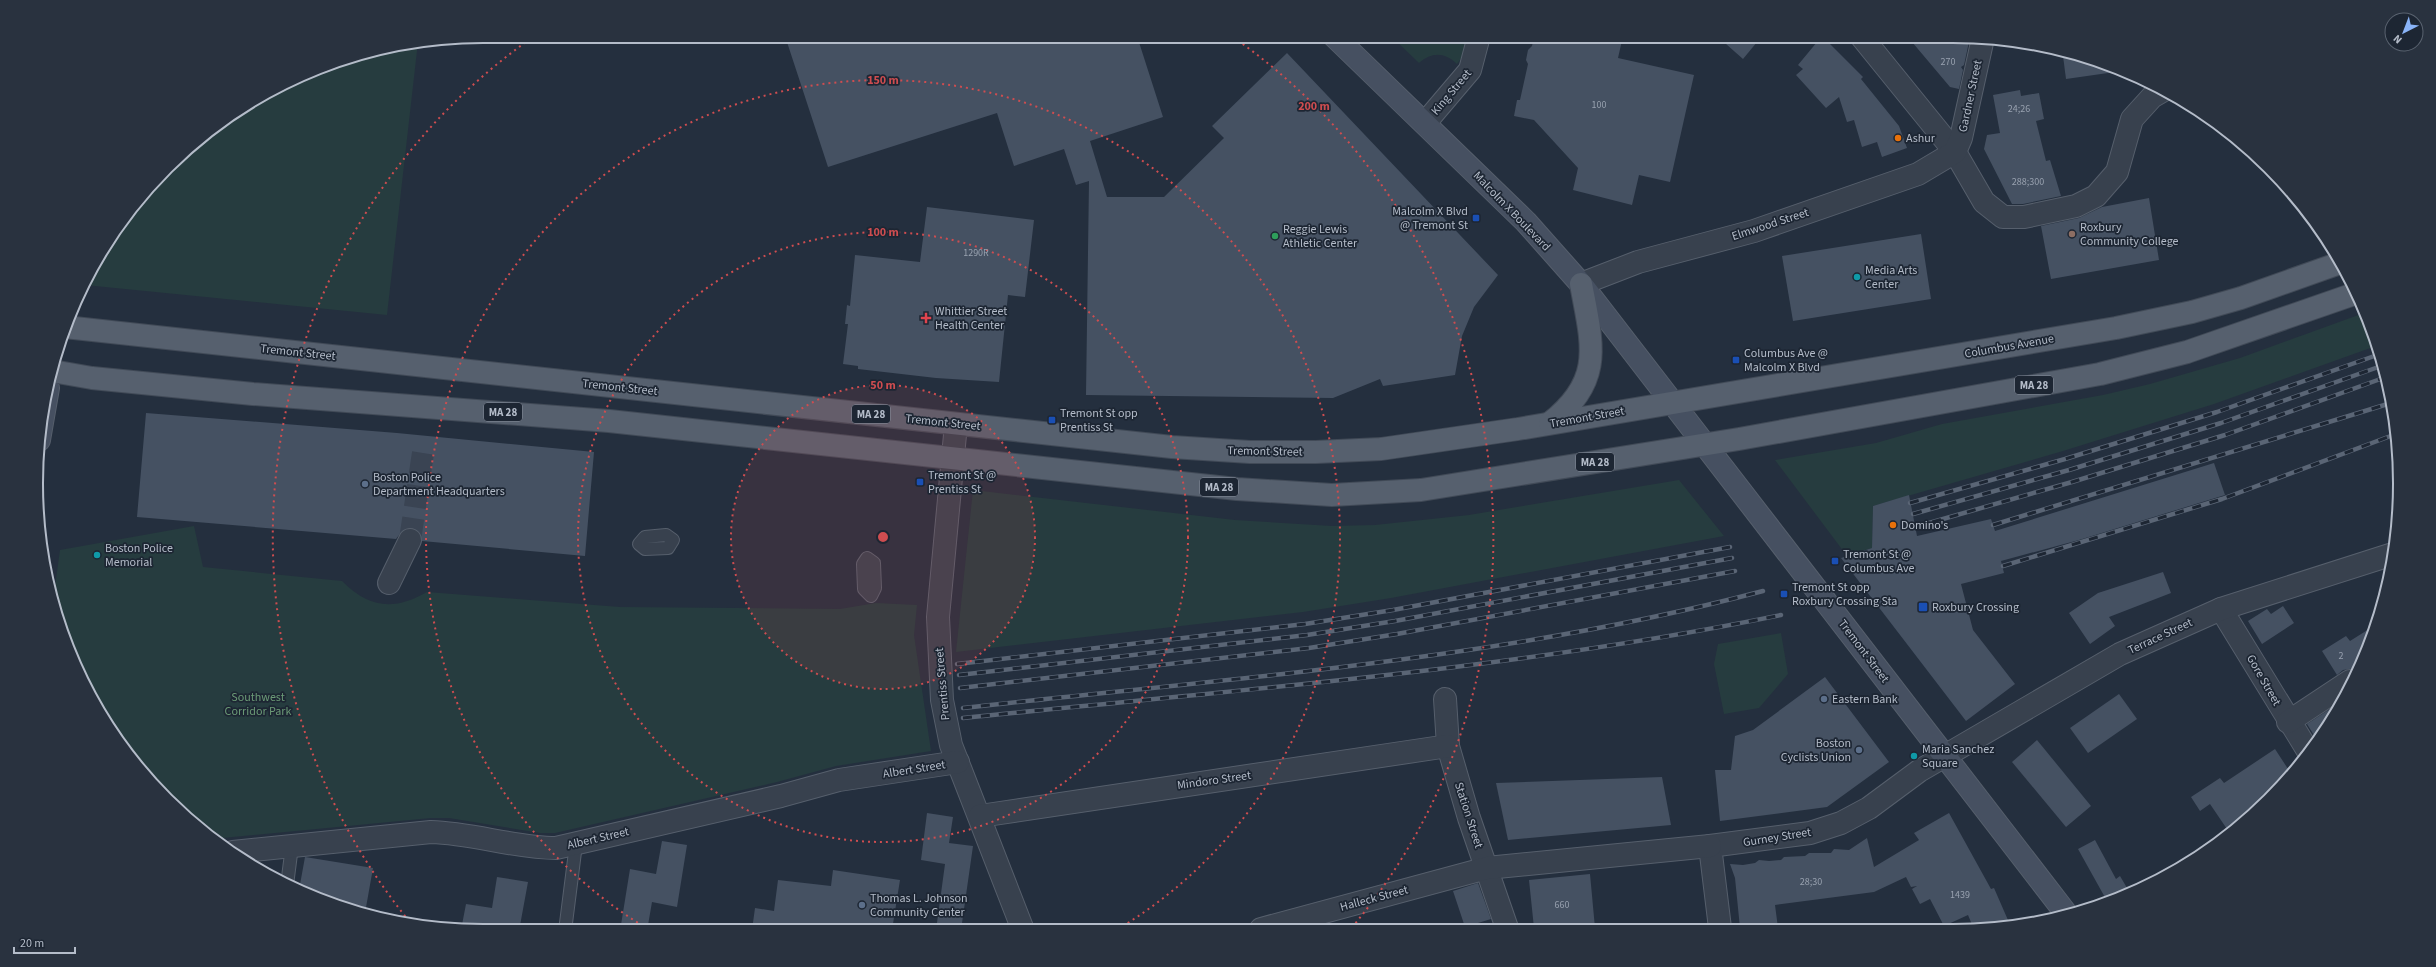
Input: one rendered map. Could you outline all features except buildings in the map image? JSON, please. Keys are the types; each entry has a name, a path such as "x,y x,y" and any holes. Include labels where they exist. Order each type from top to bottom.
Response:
{"main road":[{"name":"Malcolm X Boulevard","path":"1341,43 1526,222 1581,284 1671,402"},
{"name":"Columbus Avenue","path":"1671,402 2153,321 2241,298 2335,265"},
{"path":"1549,423 1567,409 1577,397 1590,369 1591,341 1581,284"},
{"name":"MA 28","path":"57,372 92,378 253,394 546,415 1237,489 1332,495 1421,490 1704,444 2100,374 2187,352 2351,295"},
{"name":"Tremont Street","path":"72,328 1172,447 1250,452 1316,452 1381,449 1549,423 1671,402 2063,910"}],"street":[{"name":"King Street","path":"1425,123 1470,70 1477,43"},
{"path":"1867,43 1955,152 1984,202 2003,217 2024,217 2076,206 2096,196 2117,172 2132,119 2152,97 2158,94"},
{"name":"Gardner Street","path":"1955,152 1961,138 1982,44"},
{"name":"Elmwood Street","path":"1581,284 1638,262 1754,231 1904,179 1918,174 1955,152"},
{"name":"Prentiss Street","path":"956,424 938,617 942,700 946,727 958,762 1021,924"},
{"path":"389,583 410,540"},
{"name":"Terrace Street","path":"1944,757 2120,654 2221,609 2387,556"},
{"name":"Gore Street","path":"2221,609 2288,722 2305,747"},
{"path":"2288,722 2344,685"},
{"name":"Station Street","path":"1445,699 1448,746 1469,818 1506,924"},
{"name":"Mindoro Street","path":"980,816 1448,746"},
{"name":"Gurney Street","path":"1487,868 1710,846 1810,833 1841,822 1869,808 1919,771 1944,757"},
{"name":"Albert Street","path":"241,851 431,832 448,833 539,848 576,844 780,796 839,780 958,762"},
{"path":"1710,846 1720,924"},
{"name":"Halleck Street","path":"1280,924 1487,868"}],"lane":[{"path":"566,924 576,844"},
{"path":"288,878 292,846"}],"green space":[{"path":"1398,43 1465,43 1463,56 1457,64 1447,57 1438,55 1433,55 1419,63"},
{"path":"417,48 387,315 90,285 117,239 152,193 193,152 215,134 263,102 289,88 342,66 398,51"},
{"path":"2359,315 2372,348 2214,404 2063,451 1873,506 1872,548 1847,556 1775,460 1876,443 1942,424 2103,395 2150,384 2240,358"},
{"path":"1679,480 1724,536 1391,598 1303,612 956,652 973,490 1235,520 1332,526 1375,525 1469,515"},
{"name":"Southwest Corridor Park","path":"194,526 203,567 342,581 362,597 382,604 404,602 427,592 620,607 840,609 876,603 917,605 914,635 931,751 836,766 777,782 555,833 540,833 449,818 431,818 222,838 193,815 152,774 134,752 102,704 88,678 77,652 66,625 58,598 55,586 60,550"},
{"path":"1781,633 1788,674 1759,708 1724,714 1714,664 1718,644"}],"tunnel":[{"path":"410,540 423,453"}],"railway":[{"path":"1910,503 2065,459 2217,412 2374,356"},
{"path":"1913,514 2069,470 2221,423 2378,367"},
{"path":"1915,527 2072,482 2225,435 2380,379"},
{"path":"1993,525 2386,405"},
{"path":"2003,566 2222,499 2390,436"},
{"path":"957,664 1305,624 1393,610 1730,547"},
{"path":"959,675 1307,635 1395,621 1732,558"},
{"path":"960,688 1309,648 1397,634 1735,571"},
{"path":"963,708 1265,676 1466,650 1565,634 1665,615 1763,591"},
{"path":"963,718 1374,677 1578,650 1680,634 1781,615"}],"place":[{"name":"Ashur","path":"1898,138"},
{"name":"Malcolm X Blvd @ Tremont St","path":"1476,218"},
{"name":"Roxbury Community College","path":"2072,234"},
{"name":"Reggie Lewis Athletic Center","path":"1275,236"},
{"name":"Media Arts Center","path":"1857,277"},
{"name":"Whittier Street Health Center","path":"926,318"},
{"name":"Columbus Ave @ Malcolm X Blvd","path":"1736,360"},
{"name":"Tremont St opp Prentiss St","path":"1052,420"},
{"name":"Tremont St @ Prentiss St","path":"920,482"},
{"name":"Boston Police Department Headquarters","path":"365,484"},
{"name":"Domino's","path":"1893,525"},
{"name":"Boston Police Memorial","path":"97,555"},
{"name":"Tremont St @ Columbus Ave","path":"1835,561"},
{"name":"Tremont St opp Roxbury Crossing Sta","path":"1784,594"},
{"name":"Roxbury Crossing","path":"1923,607"},
{"name":"Eastern Bank","path":"1824,699"},
{"name":"Boston Cyclists Union","path":"1859,750"},
{"name":"Maria Sanchez Square","path":"1914,756"},
{"name":"Thomas L. Johnson Community Center","path":"862,905"}]}
